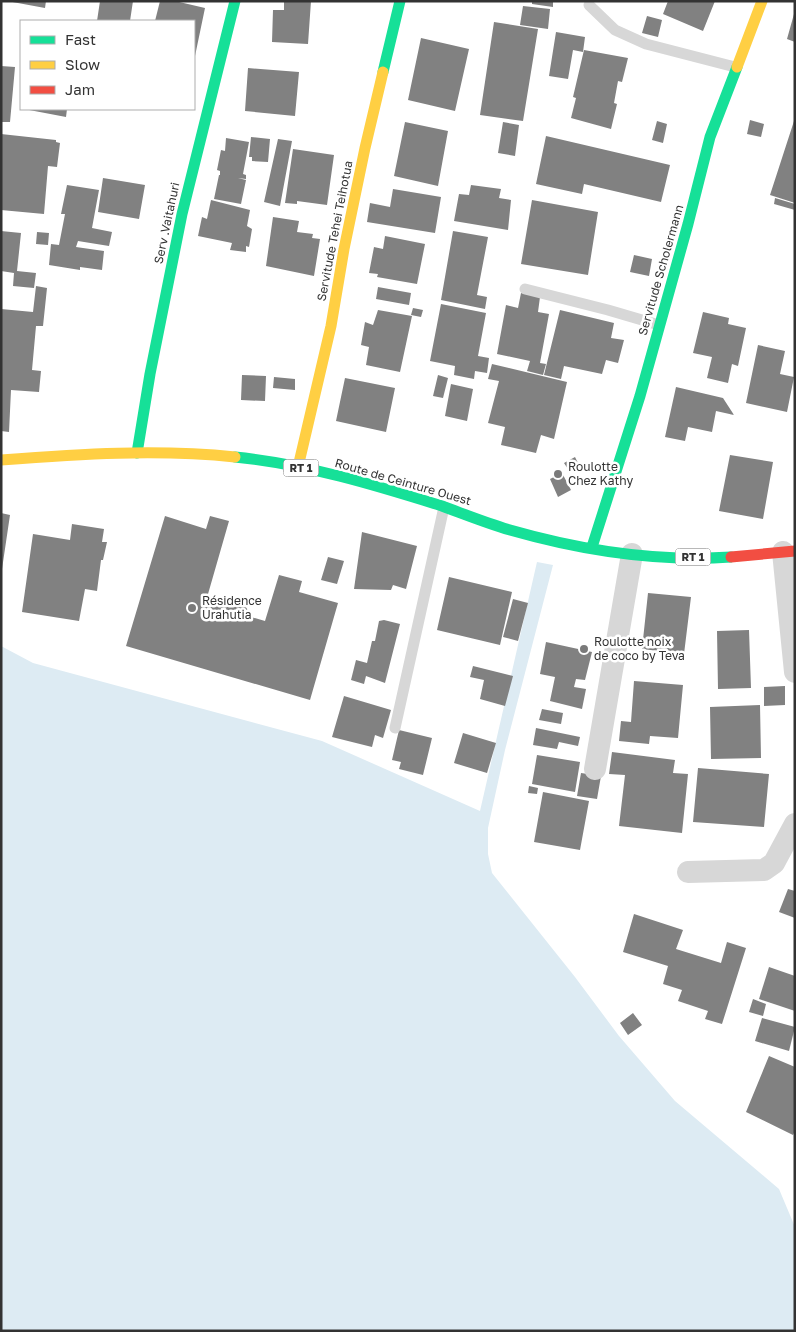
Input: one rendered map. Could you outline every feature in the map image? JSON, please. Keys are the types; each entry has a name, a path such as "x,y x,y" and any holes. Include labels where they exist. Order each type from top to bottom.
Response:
{"street":[{"name":"Serv .Vaitahuri","path":"137,453 150,374 182,214 235,1"},
{"name":"Servitude Tehei Teihotua","path":"298,467 331,326 344,249 365,148 400,1"},
{"name":"Servitude Scholermann","path":"592,548 640,396 710,137 735,67 762,1"},
{"name":"Route de Ceinture Ouest","path":"1,460 162,451 222,455 298,467 397,492 519,532 592,548 632,554 706,558 789,552"},
{"path":"789,552 795,672"},
{"path":"595,769 632,554"},
{"path":"688,872 764,870 774,863 795,824"}],"lane":[{"path":"589,5 615,30 646,44 735,67"},
{"path":"525,289 659,325"},
{"path":"395,728 444,507"}],"shaded area":[{"path":"537,562 553,565 505,750 488,828 488,854 492,873 575,977 619,1036 675,1101 779,1189 795,1227 795,1331 1,1331 1,646 33,663 322,741 480,811"}],"building":[{"path":"7,1 46,1 45,8"},
{"path":"100,1 133,1 130,20 97,20"},
{"path":"160,1 175,1 205,8 195,56 195,20 155,20"},
{"path":"284,1 311,1 308,44 272,42 273,10 284,10"},
{"path":"532,1 553,1 553,7 532,4"},
{"path":"668,1 715,1 703,31 663,14"},
{"path":"523,6 550,9 548,29 520,25"},
{"path":"795,14 795,42 787,39"},
{"path":"647,16 662,20 658,37 642,33"},
{"path":"494,22 538,29 523,121 480,115"},
{"path":"556,32 585,37 583,52 573,50 568,79 549,76"},
{"path":"421,38 469,49 455,111 408,100"},
{"path":"584,50 628,58 622,82 618,81 614,103 617,104 611,129 571,118 576,98 573,97"},
{"path":"1,66 15,67 10,122 1,122"},
{"path":"248,68 299,72 295,116 245,111"},
{"path":"29,110 67,110 66,117"},
{"path":"750,120 764,124 761,137 747,134"},
{"path":"657,121 667,124 663,143 652,140"},
{"path":"795,121 795,203 770,195"},
{"path":"405,122 448,131 438,186 394,176"},
{"path":"503,122 519,125 515,156 498,153"},
{"path":"1,134 56,140 56,142 60,143 57,167 48,166 44,214 1,210"},
{"path":"546,136 670,165 661,202 584,184 582,194 536,184"},
{"path":"251,137 270,139 268,162 252,161 252,157 249,157"},
{"path":"226,138 249,142 243,174 246,175 246,179 238,178 246,180 241,204 214,199 220,175 220,171 217,170 221,150 225,151"},
{"path":"278,139 292,141 280,206 264,202"},
{"path":"293,149 334,155 327,205 297,201 297,204 285,203"},
{"path":"103,178 145,185 139,219 98,212"},
{"path":"67,185 99,190 92,228 112,232 109,246 78,241 76,247 104,251 102,270 80,267 80,270 49,265 51,244 59,245 65,214 61,214"},
{"path":"471,185 501,189 499,198 511,200 508,230 454,221 459,194 469,195"},
{"path":"393,189 441,197 435,233 367,222 370,203 390,207"},
{"path":"775,198 795,204 795,210 774,204"},
{"path":"211,200 250,210 247,226 252,229 249,247 246,246 246,252 230,250 232,243 198,236 202,217 207,219"},
{"path":"532,200 598,212 588,275 521,264"},
{"path":"273,217 299,221 297,232 313,234 312,238 320,239 314,276 266,266"},
{"path":"1,231 21,233 17,271 36,273 34,288 13,286 14,273 1,271"},
{"path":"453,231 488,237 477,295 487,297 485,309 441,300"},
{"path":"37,232 49,233 48,245 36,244"},
{"path":"385,236 425,244 417,284 377,277 378,274 369,273 374,247 383,249"},
{"path":"634,255 652,259 649,276 630,272"},
{"path":"36,286 47,288 43,326 36,326 32,370 41,371 39,392 11,390 9,432 1,431 1,309 33,312"},
{"path":"378,287 411,293 409,305 376,299"},
{"path":"521,293 540,297 538,312 549,314 540,363 546,364 543,375 527,371 530,361 497,354 506,305 518,308"},
{"path":"441,304 486,313 478,356 489,358 487,373 475,371 474,379 454,375 455,366 430,361"},
{"path":"413,308 423,310 421,317 411,315"},
{"path":"378,310 412,316 400,372 366,365 369,347 361,345 365,322 373,325"},
{"path":"560,310 614,323 611,338 624,340 618,363 606,360 602,374 564,366 561,379 544,375"},
{"path":"703,312 729,318 728,324 746,328 738,366 732,364 728,383 707,378 712,357 693,353"},
{"path":"758,345 785,351 780,374 794,377 787,412 746,403"},
{"path":"492,364 567,382 554,439 541,435 536,453 501,445 505,427 488,423 499,381 488,379"},
{"path":"242,375 266,376 265,401 241,400"},
{"path":"438,375 448,378 443,398 433,396"},
{"path":"274,377 295,379 295,390 273,388"},
{"path":"345,378 395,388 386,432 336,421"},
{"path":"451,384 473,389 467,421 445,416"},
{"path":"676,387 723,398 734,415 716,411 712,432 688,427 685,441 665,437"},
{"path":"730,455 773,462 763,519 719,511"},
{"path":"575,457 578,463 568,469 564,463"},
{"path":"562,473 571,490 558,497 550,479"},
{"path":"1,513 10,515 2,569 1,569"},
{"name":"Résidence Urahutia","path":"165,516 206,529 210,516 229,521 206,601 223,607 230,600 244,603 251,617 265,621 279,575 302,581 299,592 338,603 310,700 126,646"},
{"path":"72,524 104,529 102,542 107,542 103,560 101,560 97,591 85,589 79,621 22,612 33,534 70,540"},
{"path":"362,532 417,546 406,589 393,585 391,590 354,589"},
{"path":"328,557 344,561 337,584 321,580"},
{"path":"449,577 512,592 500,645 437,630"},
{"path":"648,593 691,597 684,654 642,649"},
{"path":"513,599 528,603 518,641 503,637"},
{"path":"384,620 400,624 385,683 366,676 364,684 351,680 356,660 367,663 372,641 375,641 379,621"},
{"path":"749,630 751,688 718,689 717,631"},
{"path":"546,642 592,652 585,680 576,679 574,687 586,689 582,709 550,701 555,677 540,674"},
{"path":"473,666 513,676 505,706 480,699 484,680 470,677"},
{"path":"634,681 683,685 678,738 650,736 649,744 619,741 621,721 631,722"},
{"path":"785,686 785,705 764,706 764,687"},
{"path":"344,696 391,710 383,738 375,735 372,747 332,737"},
{"path":"760,705 761,758 711,759 710,707"},
{"path":"542,709 563,713 561,724 539,720"},
{"path":"536,728 580,737 578,746 559,742 557,749 533,745"},
{"path":"399,730 432,738 423,775 399,769 401,762 392,760"},
{"path":"463,733 496,743 487,773 454,763"},
{"path":"612,752 675,760 673,773 688,774 682,833 619,826 625,775 609,774"},
{"path":"537,755 580,762 575,792 532,784"},
{"path":"698,768 769,774 764,827 693,822"},
{"path":"581,773 601,776 597,799 577,796"},
{"path":"529,786 538,788 537,794 528,793"},
{"path":"543,792 589,801 580,850 534,842"},
{"path":"788,889 795,891 795,918 779,912"},
{"path":"634,914 683,930 676,949 721,963 727,942 746,948 722,1024 705,1019 708,1011 678,1001 682,990 663,984 668,966 623,952"},
{"path":"769,967 795,976 795,1011 759,999"},
{"path":"753,999 766,1004 763,1016 749,1012"},
{"path":"633,1013 642,1025 628,1035 620,1023"},
{"path":"762,1018 795,1027 789,1051 755,1041"},
{"path":"769,1056 795,1067 795,1131 793,1135 746,1112"}],"traffic: fast":[{"path":"137,453 150,374 182,214 235,1"},
{"path":"383,72 400,1"},
{"path":"592,547 640,396 710,137 737,67"},
{"path":"235,457 262,460 340,476 442,506 510,530 591,549 675,558 731,557"}],"traffic: slow":[{"path":"737,67 762,1"},
{"path":"298,467 331,326 344,249 383,72"},
{"path":"1,460 89,454 147,453 235,457"}],"traffic: jam":[{"path":"731,557 795,551"}],"place":[{"name":"Roulotte Chez Kathy","path":"558,474"},
{"name":"Résidence Urahutia","path":"192,608"},
{"name":"Roulotte noix de coco by Teva","path":"584,649"}]}
